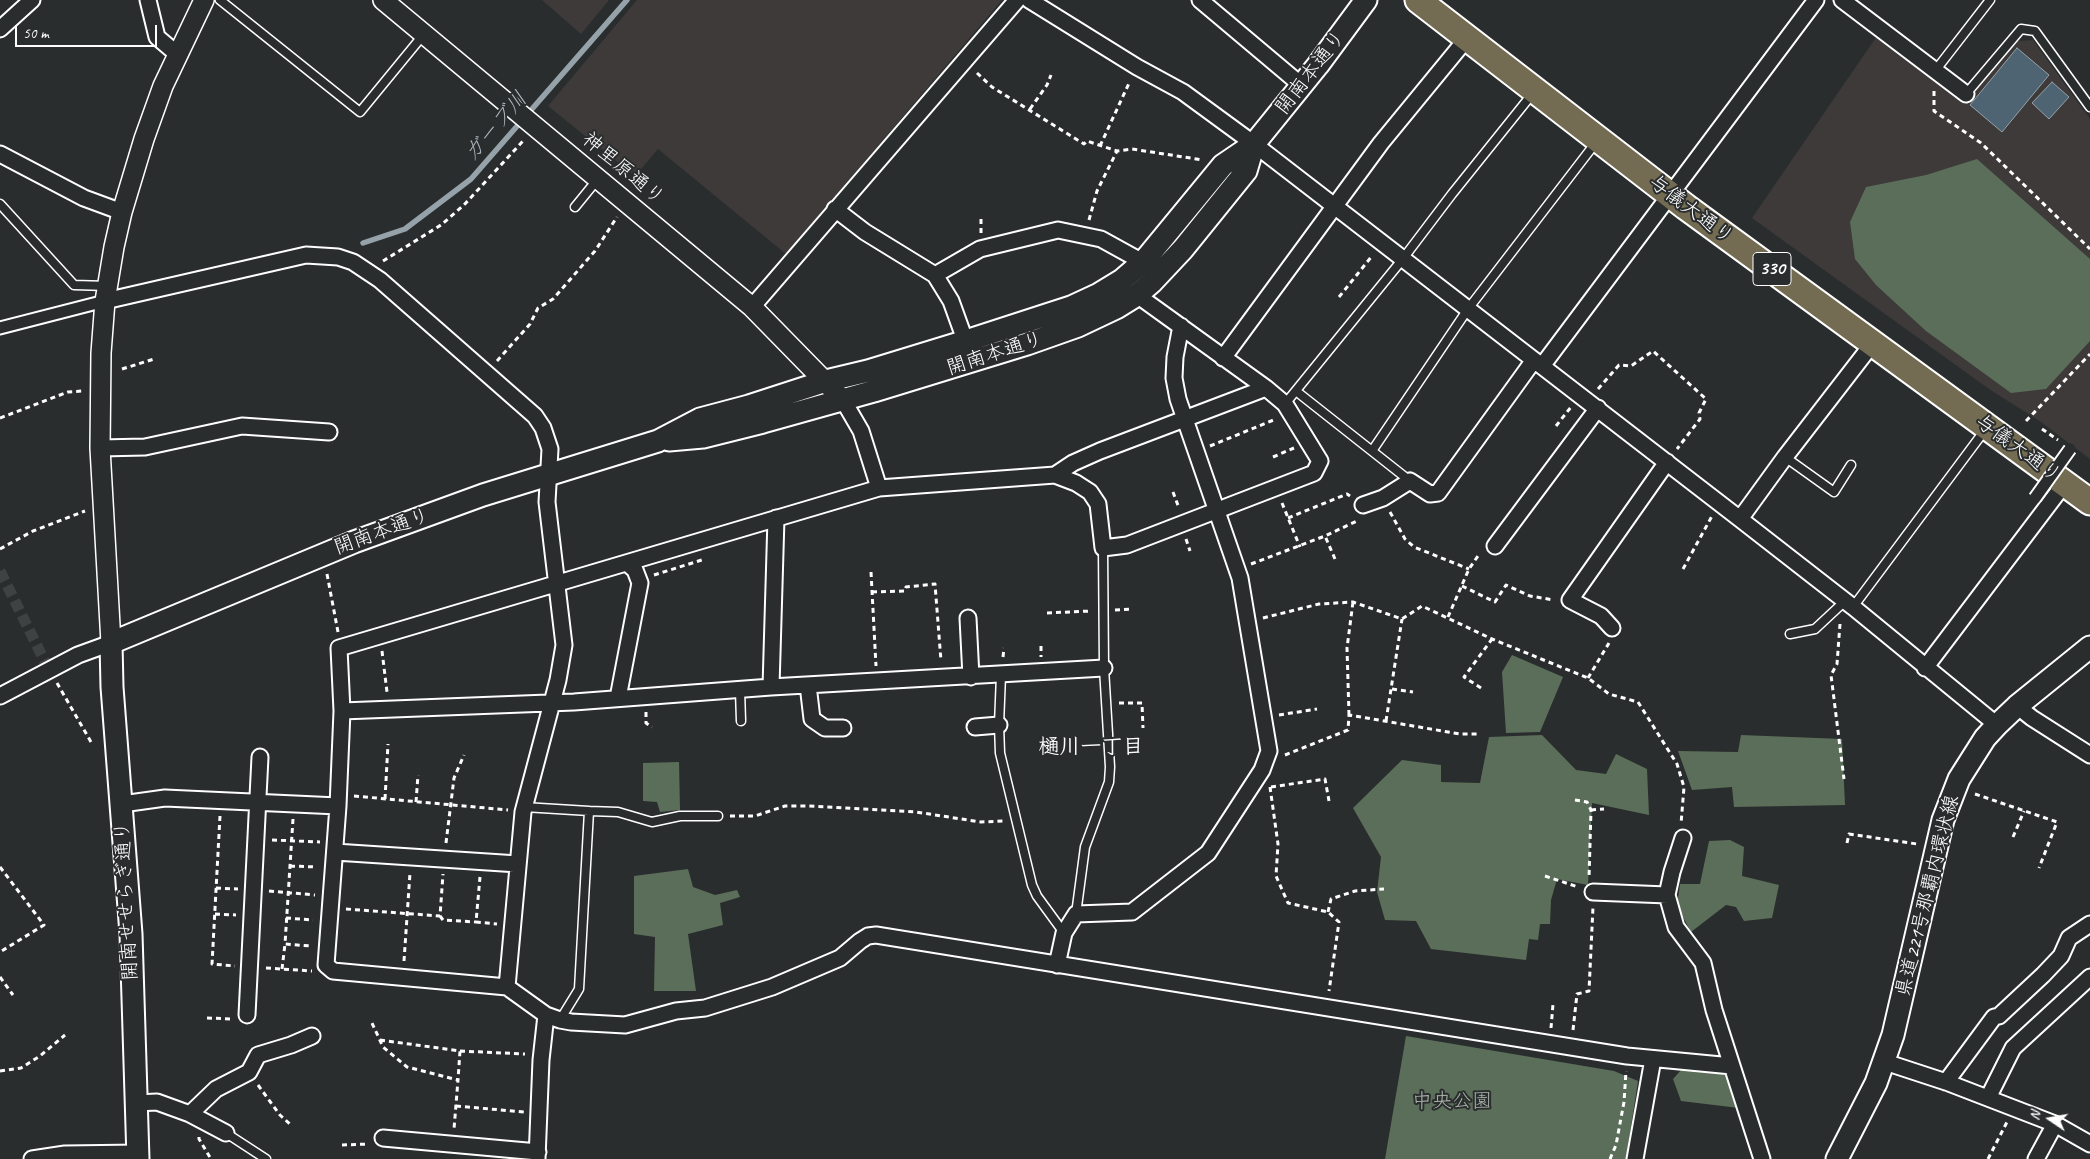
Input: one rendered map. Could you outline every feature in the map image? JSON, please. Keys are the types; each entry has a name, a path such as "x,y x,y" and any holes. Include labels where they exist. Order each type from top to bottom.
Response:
{"highway":[{"name":"与儀大通り","path":"1418,0 1468,36 1598,140 1671,195 2090,502"}],"main road":[{"name":"開南本通り","path":"111,643 323,554 483,495 658,441 700,419 749,406 826,381 868,371 1071,307 1122,280 1144,261 1224,165 1254,144 1366,0"},
{"name":"開南本通り","path":"658,441 703,437 843,400 973,362 1078,326 1137,295 1161,274 1246,171 1254,144"},
{"name":"開南せせらぎ通り","path":"111,643 112,687 131,934 138,1156"},
{"name":"県道221号那覇内環状線","path":"1837,1159 1853,1131 1885,1062 1904,993 1948,805 1968,763 1997,725 2017,706 2090,647"}],"street":[{"path":"0,29 32,0"},
{"path":"148,0 157,37 177,54"},
{"path":"0,696 78,655 111,643 100,448 102,353 107,294 114,247 122,212 144,139 163,86 204,0"},
{"name":"神里原通り","path":"383,0 510,105 527,130 598,178 752,307 843,400"},
{"path":"752,307 1017,0"},
{"path":"1029,0 1137,67 1183,92 1254,144 1335,205 1402,260 1719,502 1844,606 1997,725"},
{"path":"1200,0 1301,86"},
{"path":"1362,505 1383,498 1410,481 1430,494 1438,493 1671,195 1816,0"},
{"path":"1842,0 1966,94"},
{"path":"1223,358 1381,143 1468,36"},
{"path":"0,154 84,198 122,212"},
{"path":"835,209 865,232 935,274 951,301 973,362"},
{"path":"935,274 980,249 1058,230 1101,240 1144,261 1161,274"},
{"path":"0,328 107,294 306,256 338,257 352,262 380,280 535,416 543,428 550,449 547,502 564,645 558,680 524,809 507,987"},
{"path":"1137,295 1266,388 1288,409 1320,461 1314,473 1128,545 1103,548 1098,504 1090,492 1076,483 1055,475 879,488 339,648 342,711 339,801 326,965 333,971 507,987 553,1017 625,1025 676,1011 705,1008 772,987 840,958 860,941 868,936 876,935 1627,1056 1732,1066"},
{"path":"1057,965 1064,933 1076,914 1132,912 1208,853 1258,777 1269,751 1248,620 1237,569 1183,419 1174,378 1175,357 1181,326"},
{"path":"1740,519 1873,343"},
{"path":"1055,475 1073,463 1100,450 1266,388"},
{"path":"843,400 861,431 879,488"},
{"path":"1494,546 1593,405"},
{"path":"100,448 145,447 242,426 329,432"},
{"path":"2035,498 2070,449"},
{"path":"1612,628 1601,616 1570,600 1667,462"},
{"path":"1925,668 2065,484"},
{"path":"772,687 776,518"},
{"path":"618,698 640,583 635,570 627,563"},
{"path":"968,618 971,676"},
{"path":"342,711 409,710 551,703 772,687 1104,668"},
{"path":"808,685 812,719 826,728 843,728"},
{"path":"2017,706 2032,718 2090,755"},
{"path":"975,727 999,725"},
{"path":"247,1015 260,757"},
{"path":"122,804 165,798 294,804 339,801"},
{"path":"1683,838 1667,895 1676,927 1703,963 1714,1010 1762,1159"},
{"path":"335,847 411,857 518,864"},
{"path":"1591,891 1667,895"},
{"path":"1946,1082 1994,1017 1999,1016 2043,975 2061,956 2069,938 2090,924"},
{"path":"1988,1098 2013,1048 2090,977"},
{"path":"382,1138 454,1143 538,1155 542,1054 553,1017"},
{"path":"190,1114 216,1089 249,1072 258,1055 291,1045 312,1036"},
{"path":"1635,1159 1653,1059"},
{"path":"1885,1062 1946,1082 2055,1124 2090,1144"},
{"path":"136,1103 157,1102 190,1114 226,1134"},
{"path":"2036,1159 2055,1124"},
{"path":"32,1159 65,1154 138,1156"}],"lane":[{"path":"220,0 360,112 424,34"},
{"path":"1935,71 1990,0"},
{"path":"1966,94 2021,29 2034,31 2090,107"},
{"path":"1288,409 1296,391 1536,89"},
{"path":"1372,451 1468,309 1598,140"},
{"path":"576,207 598,178"},
{"path":"0,204 74,285 107,294"},
{"path":"1296,391 1410,481"},
{"path":"1790,634 1815,629 1844,606 1987,426"},
{"path":"1785,457 1834,492 1851,465"},
{"path":"1076,914 1085,847 1108,782 1110,767 1104,668 1103,548"},
{"path":"1001,675 1000,753 1016,820 1032,885 1037,896 1064,933"},
{"path":"740,690 741,721"},
{"path":"524,809 618,812 652,822 680,816 718,816"},
{"path":"553,1017 579,989 589,811"},
{"path":"226,1134 266,1159"}],"path":[{"path":"964,61 992,87 1084,144 1087,141 1117,152 1132,149 1203,160"},
{"path":"1100,146 1137,67"},
{"path":"1935,71 1934,111 1980,143 2090,249"},
{"path":"1030,109 1047,85 1051,75"},
{"path":"352,262 385,261 441,225 464,205 527,130"},
{"path":"1084,236 1097,191 1117,152"},
{"path":"486,374 530,324 538,308 553,299 595,251 618,215"},
{"path":"1339,297 1382,244"},
{"path":"1593,405 1619,365 1631,366 1653,350 1706,400 1699,413 1700,419 1667,462"},
{"path":"2026,421 2090,354"},
{"path":"122,369 154,359"},
{"path":"0,418 68,392 82,391"},
{"path":"1195,452 1288,409"},
{"path":"2042,429 2070,449"},
{"path":"1273,457 1308,442"},
{"path":"1276,488 1300,547"},
{"path":"1237,569 1300,547 1359,520 1362,505 1347,494 1288,518"},
{"path":"1383,498 1404,539 1414,546 1469,569"},
{"path":"1683,570 1719,502"},
{"path":"0,549 33,531 85,510"},
{"path":"1325,536 1335,560"},
{"path":"1448,617 1469,569 1486,542 1494,546"},
{"path":"323,554 339,648"},
{"path":"640,583 652,585 654,575 710,558"},
{"path":"871,572 876,682"},
{"path":"872,592 905,590 906,587 935,584 942,678"},
{"path":"1462,586 1495,602 1506,585 1530,596 1562,601 1570,600"},
{"path":"1248,620 1279,615 1319,604 1353,602 1402,619"},
{"path":"1267,757 1277,758 1348,730 1347,648 1353,602"},
{"path":"1386,721 1402,619 1422,606 1492,639 1588,678 1609,694 1638,702 1677,764 1684,787 1681,820 1683,838"},
{"path":"1844,606 1840,622 1837,664 1831,675 1844,779"},
{"path":"1588,678 1608,644 1612,628"},
{"path":"380,636 386,692 409,710"},
{"path":"1481,688 1464,678 1492,639"},
{"path":"49,670 91,742"},
{"path":"1392,688 1413,692"},
{"path":"1106,704 1142,703 1143,728"},
{"path":"1264,718 1317,709"},
{"path":"1349,715 1460,734 1479,734"},
{"path":"385,799 388,744"},
{"path":"416,802 418,775"},
{"path":"1258,777 1270,787 1278,844 1276,876 1288,903 1328,912 1338,922 1328,1008"},
{"path":"1270,787 1325,779 1329,801"},
{"path":"1974,794 2058,822 2039,868"},
{"path":"339,801 385,799 524,809"},
{"path":"1556,1045 1574,1028 1577,994 1589,991 1590,810 1587,802 1575,800"},
{"path":"282,969 294,804"},
{"path":"718,816 755,816 785,806 808,806 916,812 981,822 1016,820"},
{"path":"1590,810 1604,809"},
{"path":"2013,837 2024,811"},
{"path":"1847,843 1850,834 1918,844"},
{"path":"256,840 335,847"},
{"path":"402,978 411,857"},
{"path":"476,922 482,862"},
{"path":"290,866 334,868"},
{"path":"0,868 44,925 0,952"},
{"path":"1545,876 1591,891"},
{"path":"216,888 331,896"},
{"path":"1328,912 1331,899 1355,891 1384,888"},
{"path":"440,916 443,920 512,925"},
{"path":"286,918 329,922"},
{"path":"285,944 327,947"},
{"path":"0,977 12,995"},
{"path":"1552,1004 1556,1045"},
{"path":"207,1018 248,1020 247,1015"},
{"path":"372,1023 383,1047 407,1067 458,1080"},
{"path":"0,1071 21,1068 40,1056 65,1034"},
{"path":"380,1040 460,1051 542,1054"},
{"path":"454,1143 460,1051"},
{"path":"1610,1159 1616,1145 1624,1102 1627,1056"},
{"path":"249,1072 280,1115 292,1126"},
{"path":"456,1106 539,1114"},
{"path":"1988,1159 2014,1108"},
{"path":"342,1145 379,1144 382,1138"}],"shaded area":[{"path":"542,0 609,0 581,34"},
{"path":"637,0 1002,0 786,254 658,149 635,176 548,106"},
{"path":"1877,36 1966,101 2018,41 2033,40 2090,119 2090,459 2041,422 1989,389 1752,218"}],"green space":[{"path":"1977,159 2090,259 2090,341 2046,389 2011,393 1926,331 1876,285 1855,259 1850,222 1866,187 1926,175"},
{"path":"1512,655 1563,677 1540,732 1506,733 1502,672"},
{"path":"1542,735 1576,770 1606,774 1616,754 1647,769 1649,815 1592,803 1588,885 1557,879 1551,900 1550,924 1540,924 1538,940 1529,939 1526,960 1431,949 1416,921 1385,920 1377,892 1381,857 1353,808 1402,760 1441,765 1441,782 1480,783 1489,737"},
{"path":"1741,735 1842,739 1845,805 1734,807 1732,787 1692,790 1678,751 1738,752"},
{"path":"679,762 680,810 660,812 657,802 643,801 643,763"},
{"path":"1730,840 1744,847 1742,876 1779,885 1772,918 1744,921 1736,907 1726,905 1691,932 1677,906 1680,884 1700,884 1709,841"},
{"path":"688,869 693,887 715,895 737,890 740,897 720,903 723,925 688,934 696,991 654,991 655,937 634,934 634,876"},
{"name":"中央公園","path":"1406,1036 1614,1071 1638,1081 1626,1159 1385,1159"},
{"path":"1682,1069 1720,1072 1729,1078 1739,1108 1681,1101 1673,1079"}],"water":[{"path":"2017,48 2049,75 2002,132 1970,105"},
{"path":"2052,82 2069,97 2049,119 2032,103"}],"waterway":[{"name":"ガーブ川","path":"363,243 405,229 471,179 627,0"}],"tunnel":[{"path":"0,571 49,670"}],"district":[{"name":"樋川一丁目","path":"1091,747"}]}
